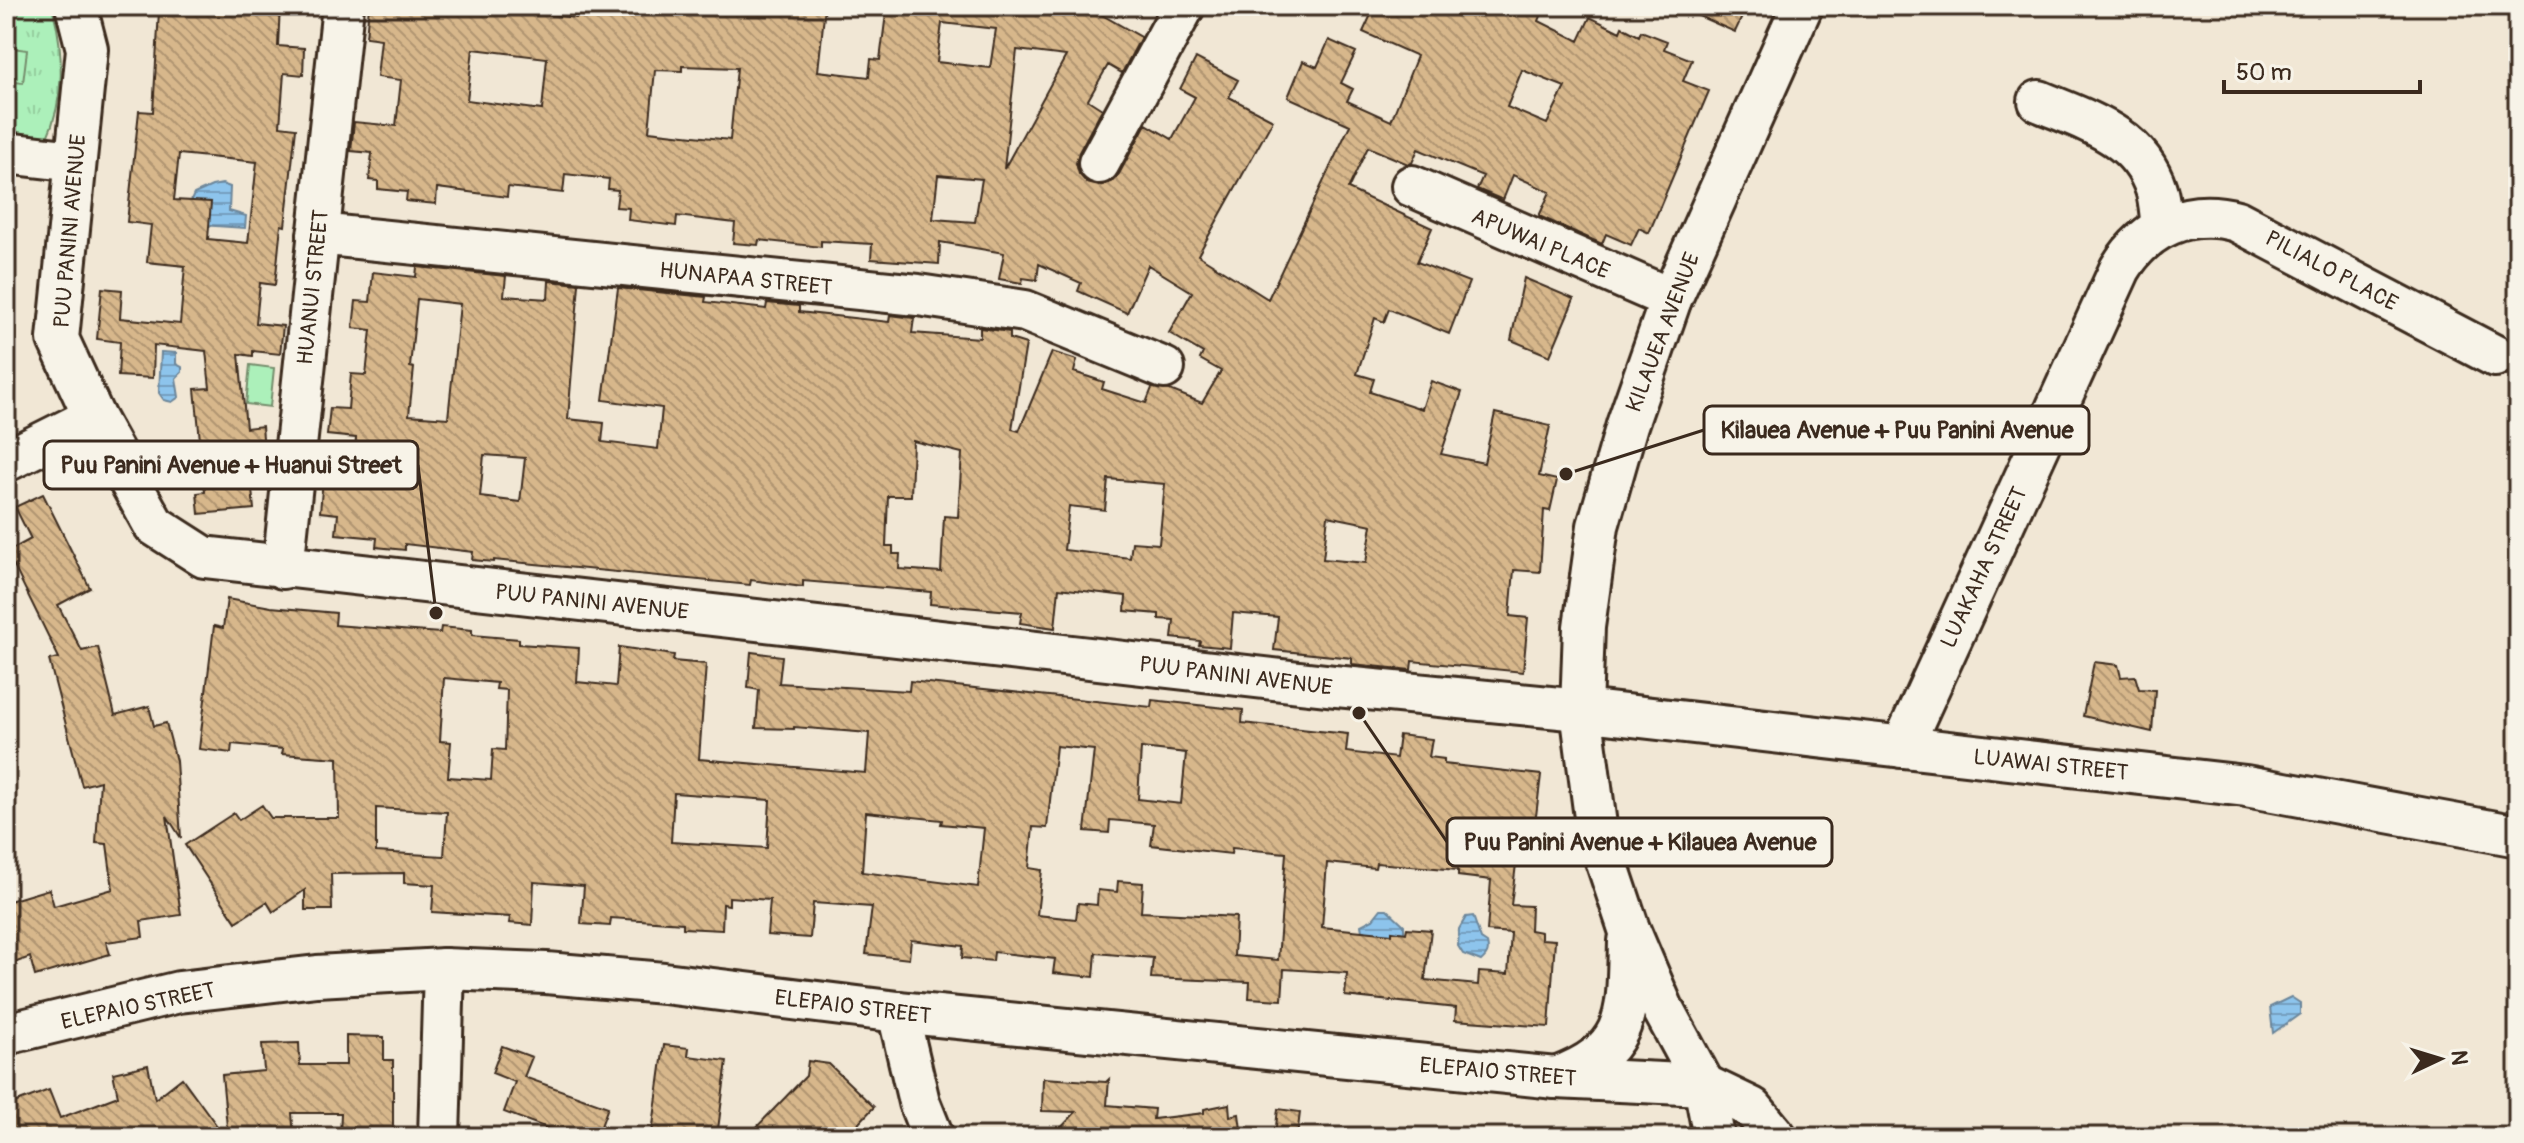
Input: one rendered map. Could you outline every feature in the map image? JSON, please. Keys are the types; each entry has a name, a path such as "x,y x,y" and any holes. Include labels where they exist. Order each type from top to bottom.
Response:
{"street":[{"name":"PUU PANINI AVENUE","path":"76,6 87,49 58,339 94,417 154,525 204,557 1335,686 1581,710"},
{"name":"HUANUI STREET","path":"283,568 343,6"},
{"path":"1099,163 1184,6"},
{"name":"KILAUEA AVENUE","path":"1714,1137 1704,1085 1663,1009 1629,929 1597,833 1581,710 1584,627 1598,526 1627,425 1671,299 1802,6"},
{"path":"2039,101 2106,129 2137,152 2156,190 2162,227"},
{"path":"6,153 75,161"},
{"name":"APUWAI PLACE","path":"1412,186 1671,299"},
{"name":"PILIALO PLACE","path":"2162,227 2191,217 2222,217 2237,221 2495,356"},
{"name":"LUAKAHA STREET","path":"1902,747 2120,269 2138,244 2162,227"},
{"name":"HUNAPAA STREET","path":"318,234 918,295 1025,311 1164,368"},
{"path":"6,461 94,417"},
{"name":"LUAWAI STREET","path":"1581,710 2246,786 2518,836"},
{"path":"1556,1078 1594,1061 1611,1045 1623,1015 1629,929"},
{"path":"439,1137 444,969"},
{"name":"ELEPAIO STREET","path":"6,1034 179,992 317,976 444,969 546,973 664,983 898,1012 1556,1078 1704,1085"},
{"path":"898,1012 919,1102 933,1137"},
{"path":"1704,1085 1752,1108 1776,1137"}],"green space":[{"path":"6,6 50,6 53,10 61,75 57,108 46,140 6,144"},
{"path":"6,47 27,50 23,83 6,81"},
{"path":"250,365 274,368 270,407 246,404"}],"water":[{"path":"222,184 230,187 229,211 246,216 245,228 186,224 184,217 194,194"},
{"path":"161,352 176,353 176,364 182,367 176,378 179,397 172,402 164,400 159,393"},
{"path":"1381,909 1387,909 1404,925 1404,933 1396,937 1362,931 1361,925 1373,919"},
{"path":"1473,916 1481,939 1488,946 1487,955 1481,961 1463,954 1458,946 1459,929 1466,917"},
{"path":"2291,997 2300,1003 2300,1014 2273,1033 2270,1007"}],"building":[{"path":"172,6 246,9 246,6 280,6 278,46 304,48 303,75 284,73 280,126 296,128 275,285 260,283 256,323 283,326 280,354 253,351 253,356 239,354 246,428 262,426 264,450 248,451 254,509 199,514 197,493 205,492 195,389 210,388 206,351 154,345 153,378 118,376 120,342 97,339 102,288 122,290 120,318 180,324 185,266 147,262 151,225 127,222 139,111 153,112 159,11 172,12","holes":["179,154 257,162 248,243 208,239 211,202 174,200"]},
{"path":"369,6 451,6 451,10 497,14 498,9 576,18 577,6 825,6 818,71 869,77 871,59 880,60 887,6 1086,6 1141,37 1122,73 1108,65 1088,100 1102,109 1076,163 1079,174 1087,183 1099,186 1112,182 1146,124 1172,139 1195,97 1180,89 1196,58 1238,80 1229,97 1273,120 1198,255 1268,299 1350,125 1288,97 1303,61 1317,67 1329,40 1356,52 1341,83 1353,89 1347,101 1391,121 1417,56 1363,32 1375,6 1545,6 1539,21 1579,41 1590,17 1620,32 1622,27 1639,36 1641,31 1667,41 1664,49 1692,60 1683,81 1709,91 1649,233 1639,228 1631,245 1606,234 1602,244 1539,216 1550,192 1513,175 1503,200 1477,189 1483,176 1418,149 1412,163 1408,164 1368,147 1348,189 1432,228 1417,262 1469,282 1449,334 1389,309 1384,322 1375,318 1357,374 1374,379 1370,392 1422,409 1431,381 1462,392 1441,454 1484,463 1495,413 1550,426 1539,476 1557,480 1550,511 1544,510 1540,572 1514,570 1510,616 1528,618 1523,672 1412,661 1411,670 1352,664 1352,658 1274,650 1278,617 1233,613 1230,648 1172,638 1174,620 1159,619 1159,614 1125,611 1126,596 1059,588 1055,628 1020,623 1022,612 930,604 931,592 803,581 803,587 751,580 750,585 472,560 473,552 405,544 405,550 376,547 377,538 336,534 338,514 320,512 323,478 352,481 356,438 327,435 330,408 348,409 351,374 366,375 371,330 353,328 356,301 370,302 373,272 416,277 417,267 506,276 504,296 548,299 549,281 579,284 568,419 604,423 602,442 658,449 662,408 603,400 618,288 706,297 705,302 766,309 767,303 799,306 799,312 889,322 890,315 914,318 912,333 980,338 980,328 1010,332 1010,339 1026,344 1012,429 1019,431 1052,352 1077,360 1074,372 1104,382 1102,389 1146,403 1152,388 1170,390 1202,403 1221,371 1200,359 1203,353 1169,333 1192,292 1148,265 1127,313 1078,291 1081,283 1039,264 1037,280 1023,278 1022,283 999,279 1004,253 940,242 939,264 871,259 872,244 821,241 821,247 759,240 758,245 733,243 735,223 677,216 676,226 628,220 629,208 616,207 618,190 608,189 609,179 565,174 563,193 508,187 507,197 437,188 436,204 406,201 407,192 378,189 378,181 369,180 372,153 351,151 354,122 396,126 401,80 377,77 381,39 366,37","holes":["942,23 996,29 990,68 937,62","473,49 547,58 542,110 467,100","1017,50 1066,56 1004,169","682,66 737,68 730,140 649,131 655,70 682,71","1522,70 1565,87 1547,124 1507,107","938,175 982,179 975,222 933,219","417,299 460,304 448,418 409,415","913,441 962,453 958,517 944,516 941,572 899,569 900,554 893,554 893,546 886,546 888,496 911,496","484,455 525,458 520,502 480,497","1108,479 1165,484 1159,544 1132,542 1130,558 1064,550 1069,506 1105,510","1328,516 1372,525 1366,563 1323,559"]},
{"path":"1676,6 1747,6 1735,32"},
{"path":"1524,278 1574,299 1550,356 1511,340"},
{"path":"43,494 90,588 58,605 82,651 98,647 115,715 149,706 154,726 166,723 176,761 181,838 167,816 181,915 141,921 143,937 106,942 110,954 35,976 30,957 6,966 6,902 49,889 54,906 113,889 107,844 96,843 100,781 82,786 49,660 59,658 7,552 31,539 15,507"},
{"path":"227,599 336,613 335,625 440,633 441,627 472,630 472,635 519,639 519,644 579,648 577,682 616,686 619,647 674,655 673,661 706,664 699,759 866,773 869,733 794,727 756,728 759,690 748,688 751,652 782,656 779,683 909,691 910,681 1151,707 1152,700 1243,710 1242,723 1348,734 1346,752 1396,758 1399,735 1432,739 1429,757 1444,759 1444,764 1541,775 1531,857 1517,856 1511,905 1531,906 1530,930 1541,932 1541,939 1555,940 1549,1027 1455,1020 1456,1008 1345,996 1347,973 1284,969 1282,1000 1249,998 1250,982 1151,978 1153,958 1096,953 1094,977 1053,973 1055,959 994,952 993,961 962,958 963,946 911,940 909,959 866,954 872,907 813,903 810,938 767,935 770,900 729,897 729,905 723,904 722,930 683,928 683,923 611,918 610,926 581,924 584,886 534,882 532,925 509,923 510,917 432,912 434,885 404,883 404,873 331,874 332,910 305,910 305,890 273,912 267,902 236,922 185,845 234,813 239,820 262,805 271,818 339,818 338,758 282,754 283,749 232,744 231,753 199,749 214,626 223,628","holes":["444,678 497,683 496,689 507,690 505,750 493,749 491,780 448,777 451,742 440,741","1056,746 1094,750 1085,831 1109,833 1110,820 1154,824 1151,845 1231,854 1232,848 1286,853 1278,960 1234,956 1236,917 1141,912 1143,883 1118,881 1117,892 1098,890 1097,905 1078,903 1076,919 1037,915 1042,870 1029,868 1033,827 1047,828","1141,748 1186,753 1181,804 1138,799","674,793 770,800 767,848 671,842","376,808 447,812 444,856 376,852","866,812 984,828 978,887 862,872","1327,863 1375,868 1376,863 1458,870 1458,876 1491,880 1487,931 1511,933 1508,974 1479,972 1478,985 1425,980 1431,930 1407,928 1406,933 1392,931 1392,934 1322,927"]},
{"path":"2094,662 2118,665 2121,677 2135,676 2139,689 2155,690 2152,732 2083,716"},
{"path":"346,1036 384,1037 384,1060 393,1060 393,1137 340,1137 341,1113 292,1113 294,1137 228,1137 222,1075 264,1071 262,1044 299,1043 300,1065 346,1065"},
{"path":"664,1045 689,1048 688,1056 727,1061 717,1137 652,1133"},
{"path":"502,1046 532,1057 524,1077 608,1107 597,1137 571,1137 504,1112 515,1082 492,1073"},
{"path":"808,1061 829,1064 874,1107 858,1124 872,1137 747,1137 806,1076"},
{"path":"148,1065 155,1099 182,1078 225,1137 6,1137 6,1106 49,1090 60,1118 118,1096 113,1073"},
{"path":"1043,1078 1106,1082 1109,1079 1107,1105 1154,1109 1153,1119 1204,1113 1204,1109 1229,1104 1230,1116 1239,1114 1242,1137 1052,1137 1076,1112 1042,1111"},
{"path":"1278,1109 1300,1112 1297,1137 1275,1135"}],"place":[{"name":"Kilauea Avenue + Puu Panini Avenue","path":"1566,474"},
{"name":"Puu Panini Avenue + Huanui Street","path":"436,613"},
{"name":"Puu Panini Avenue + Kilauea Avenue","path":"1359,713"}]}
